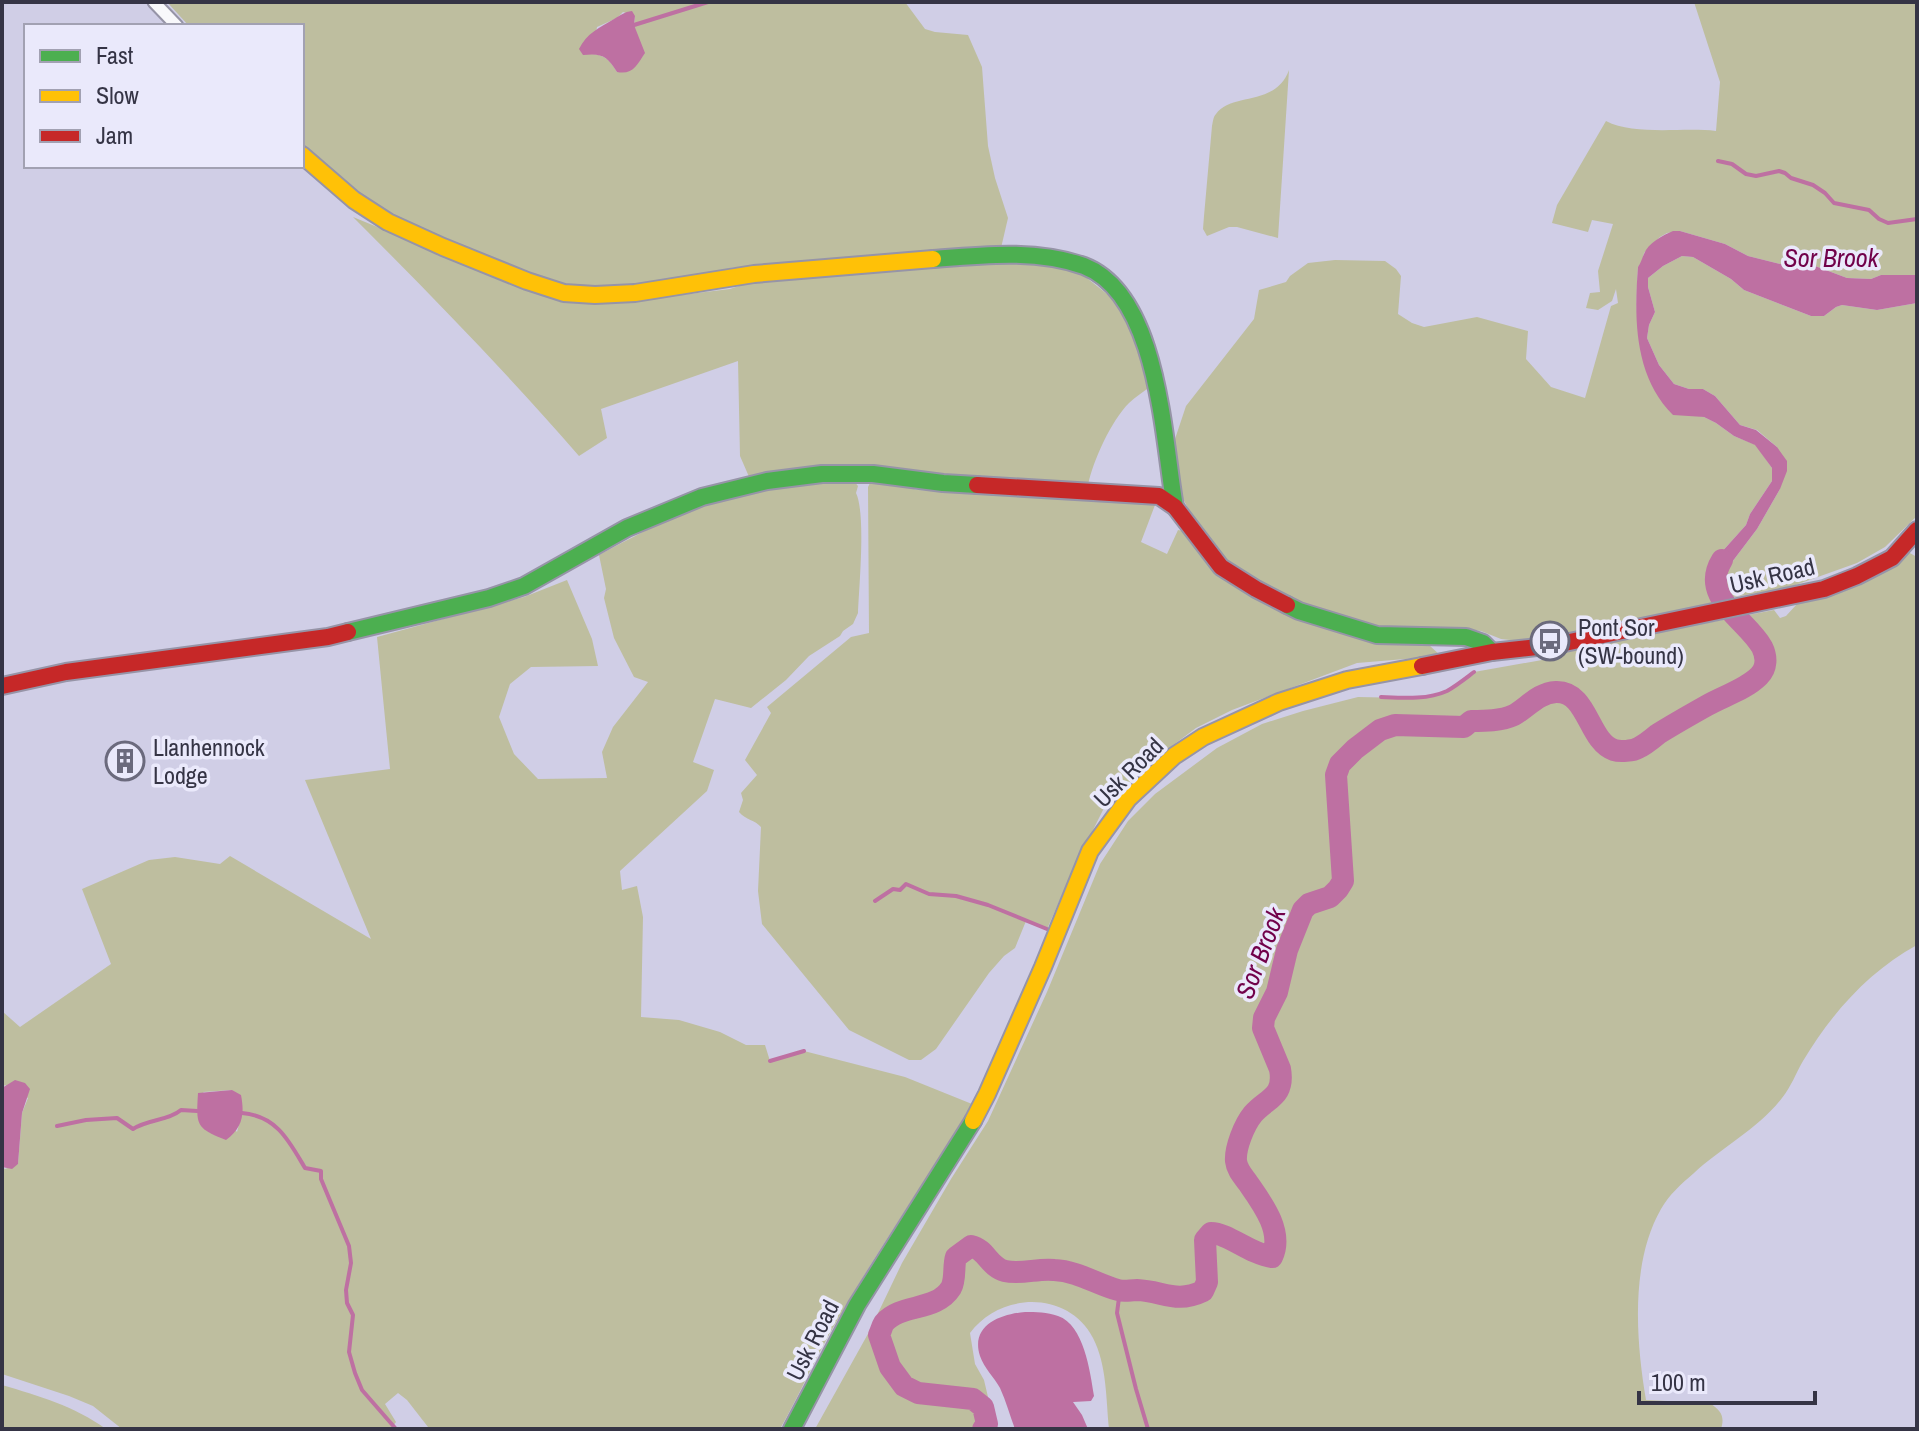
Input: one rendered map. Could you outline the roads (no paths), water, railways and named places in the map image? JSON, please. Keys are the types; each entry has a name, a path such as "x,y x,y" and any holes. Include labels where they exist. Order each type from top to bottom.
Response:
{"street":[{"path":"154,2 175,24"},
{"path":"304,157 329,180 386,221 464,256 544,287 572,294 622,294 762,273 983,255 1036,256 1083,266 1104,277 1120,294 1136,318 1147,343 1175,507"},
{"path":"2,686 66,672 328,637 489,598 524,586 627,528 702,497 767,481 822,474 873,474 943,483 1159,496 1175,507 1221,567 1299,611 1377,635 1466,637 1483,643 1492,652"},
{"name":"Usk Road","path":"792,1429 865,1292 967,1133 1021,1017 1090,851 1128,799 1174,756 1203,737 1279,702 1347,680 1492,652 1555,645 1824,589 1892,558 1917,530"}],"waterway":[{"path":"634,25 708,2"},
{"path":"1718,161 1756,176 1779,171 1785,173 1813,185 1834,203 1869,210 1888,223 1917,219"},
{"name":"Sor Brook","path":"983,1429 987,1424 983,1407 973,1399 918,1393 904,1386 890,1367 879,1335 884,1323 891,1317 945,1296 953,1284 956,1257 971,1246 1005,1271 1063,1271 1121,1291 1137,1290 1177,1297 1203,1291 1207,1282 1205,1240 1211,1233 1272,1257 1275,1238 1270,1218 1239,1170 1236,1156 1250,1119 1280,1086 1280,1069 1263,1028 1264,1018 1277,992 1287,950 1303,910 1309,904 1330,897 1343,881 1336,775 1340,764 1380,730 1395,725 1464,727 1471,721 1514,715 1544,695 1556,692 1575,699 1605,745 1620,751 1641,747 1658,734 1747,685 1764,670 1762,647 1728,607 1716,585 1716,573 1722,560"},
{"path":"1381,697 1415,698 1439,694 1474,672"},
{"path":"875,901 906,884 929,894 956,896 988,905 1047,929"},
{"path":"770,1061 804,1051"},
{"path":"57,1126 117,1118 133,1129 181,1110 197,1111"},
{"path":"242,1113 254,1115 273,1125 305,1168 321,1171 321,1179 349,1246 351,1263 346,1290 347,1303 353,1315 349,1352 355,1373 362,1390 396,1429"},
{"path":"1120,1290 1117,1313 1148,1429"}],"place":[{"name":"Pont Sor (SW-bound)","path":"1550,641"},
{"name":"Llanhennock Lodge","path":"125,761"}]}
